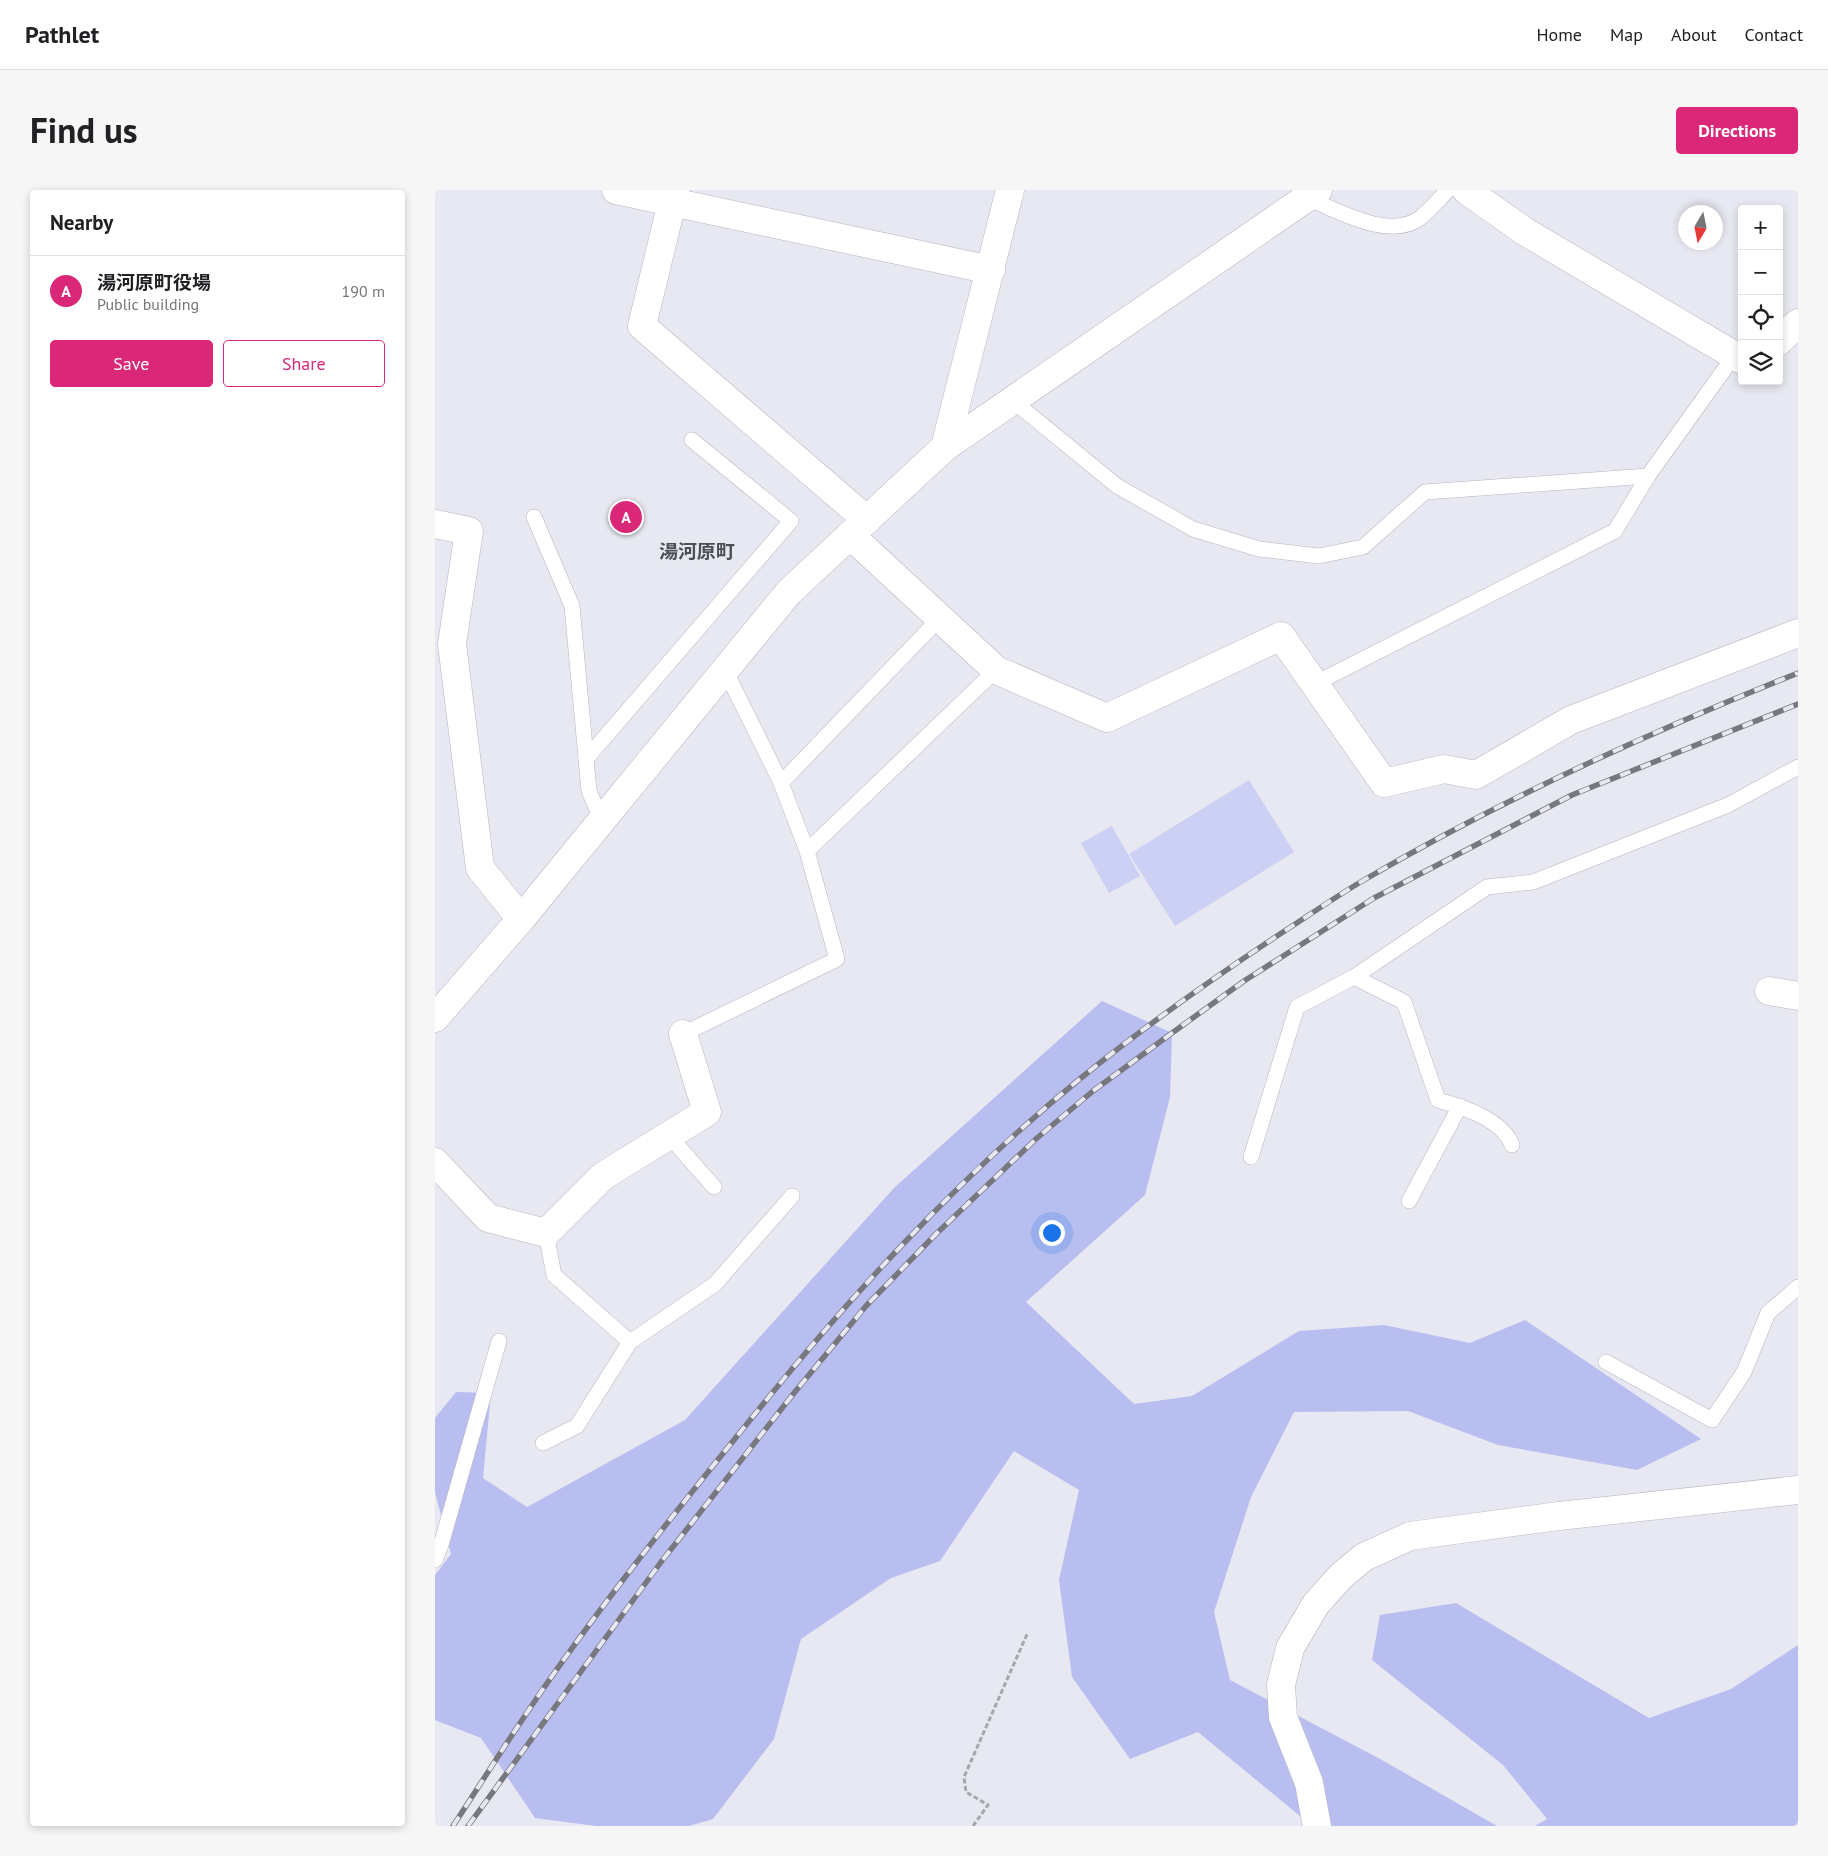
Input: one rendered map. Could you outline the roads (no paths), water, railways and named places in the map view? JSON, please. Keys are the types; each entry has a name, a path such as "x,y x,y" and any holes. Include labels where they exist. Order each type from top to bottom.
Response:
{"street":[{"path":"616,190 674,196 991,270"},
{"path":"945,447 1010,190"},
{"path":"1465,190 1524,231 1738,358"},
{"path":"435,1018 521,919 789,592 945,447 1312,194"},
{"path":"674,196 642,326 859,527 940,618 996,670 1107,718 1281,636 1385,783 1444,770 1476,775 1571,720 1798,633"},
{"path":"1780,340 1798,323"},
{"path":"435,524 469,531 452,644 480,868 521,919"},
{"path":"1769,991 1798,996"},
{"path":"435,1162 489,1218 546,1233 603,1176 670,1137 707,1112 683,1034"},
{"path":"1317,1826 1309,1783 1283,1717 1281,1685 1290,1648 1316,1604 1341,1576 1364,1556 1410,1536 1559,1516 1798,1490"}],"lane":[{"path":"1312,194 1371,224 1399,226 1419,218 1448,190"},
{"path":"1316,683 1615,532 1648,476 1738,358"},
{"path":"1012,400 1117,486 1193,530 1259,550 1319,556 1363,547 1425,492 1648,476"},
{"path":"587,759 791,521 692,440"},
{"path":"534,517 572,606 589,791 602,821"},
{"path":"781,783 940,618"},
{"path":"683,1034 837,959 807,851 781,783 725,670"},
{"path":"807,851 996,670"},
{"path":"1251,1157 1297,1007 1354,978 1487,887 1533,882 1728,805 1798,767"},
{"path":"1354,978 1404,1002 1438,1100 1460,1106 1492,1123 1509,1137 1512,1144"},
{"path":"1409,1201 1460,1106"},
{"path":"670,1137 714,1187"},
{"path":"543,1443 577,1426 630,1342 715,1284 791,1196"},
{"path":"546,1233 554,1275 630,1342"},
{"path":"1606,1362 1712,1420 1744,1372 1768,1313 1798,1287"},
{"path":"435,1560 441,1545 499,1341"}],"railway":[{"path":"453,1826 531,1706 567,1656 615,1590 716,1462 820,1336 902,1245 945,1201 1034,1117 1105,1059 1179,1003 1280,934 1364,880 1469,822 1577,768 1687,719 1798,673"},
{"path":"468,1826 661,1562 794,1393 866,1306 936,1234 1037,1138 1093,1091 1244,981 1374,898 1572,795 1798,704"}],"place":[{"name":"湯河原町役場","path":"626,517"}],"district":[{"name":"湯河原町","path":"697,551"}]}
